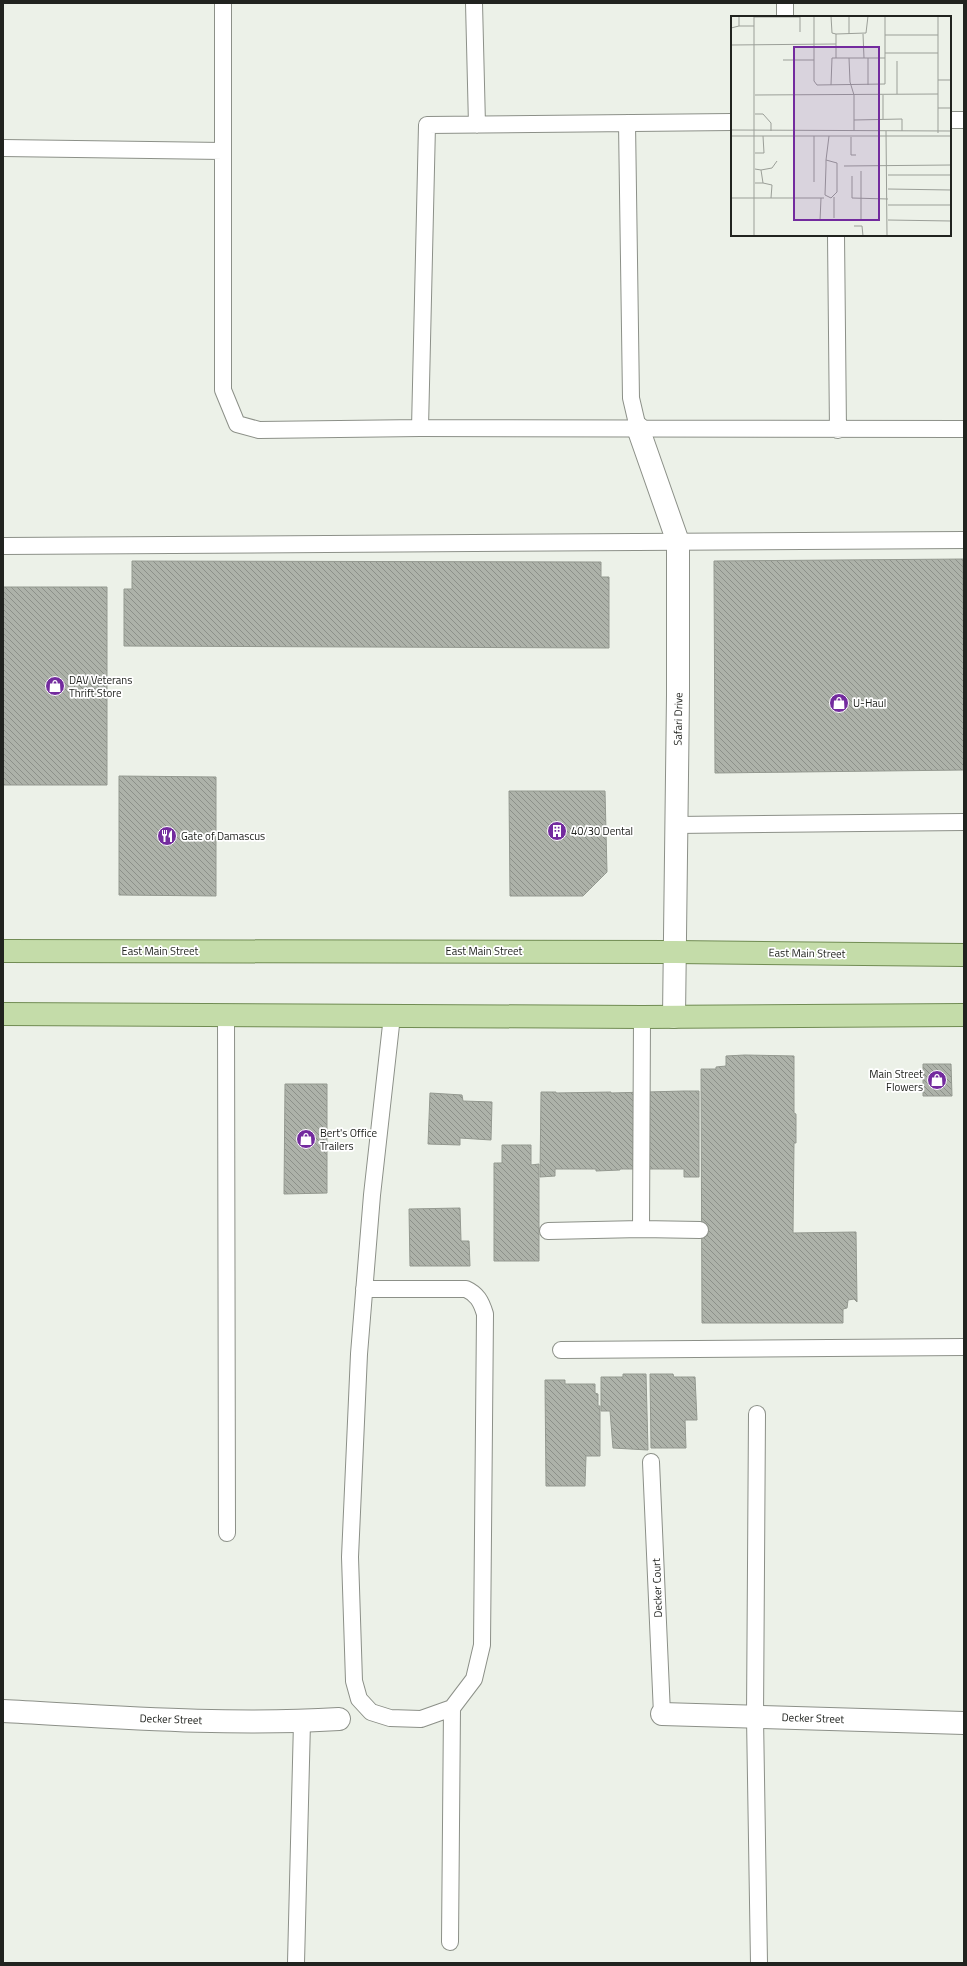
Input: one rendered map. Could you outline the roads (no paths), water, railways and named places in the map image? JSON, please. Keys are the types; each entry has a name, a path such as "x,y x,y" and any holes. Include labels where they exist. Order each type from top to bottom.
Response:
{"main road":[{"name":"East Main Street","path":"3,951 675,952 964,955"},
{"path":"3,1014 642,1017 964,1015"}],"street":[{"name":"Safari Drive","path":"638,428 678,542 674,1017"},
{"name":"Decker Street","path":"3,1711 166,1720 302,1722 339,1719"},
{"name":"Decker Street","path":"662,1714 964,1723"}],"lane":[{"path":"223,3 223,390 237,424 259,430 420,428 838,430 964,429"},
{"path":"474,3 477,126"},
{"path":"785,3 785,16"},
{"path":"951,120 964,120"},
{"path":"420,428 427,126 731,122"},
{"path":"627,123 630,398 638,428"},
{"path":"3,148 223,151"},
{"path":"836,236 838,430"},
{"path":"3,546 964,540"},
{"path":"676,825 964,822"},
{"path":"226,1015 227,1533"},
{"path":"364,1289 466,1289 475,1293 482,1303 485,1314 482,1646 474,1679 452,1708 421,1719 390,1718 371,1712 359,1699 354,1681 350,1557 359,1354 364,1289 372,1195 392,1016"},
{"path":"641,1229 642,1017"},
{"path":"548,1231 641,1229 700,1230"},
{"path":"561,1350 964,1347"},
{"path":"757,1414 755,1716 759,1963"},
{"name":"Decker Court","path":"651,1462 662,1714"},
{"path":"450,1942 452,1708"},
{"path":"296,1963 302,1722"}],"place":[{"name":"DAV Veterans Thrift Store","path":"55,686"},
{"name":"U-Haul","path":"839,703"},
{"name":"40/30 Dental","path":"557,831"},
{"name":"Gate of Damascus","path":"167,836"},
{"name":"Main Street Flowers","path":"937,1080"},
{"name":"Bert's Office Trailers","path":"306,1139"}]}
